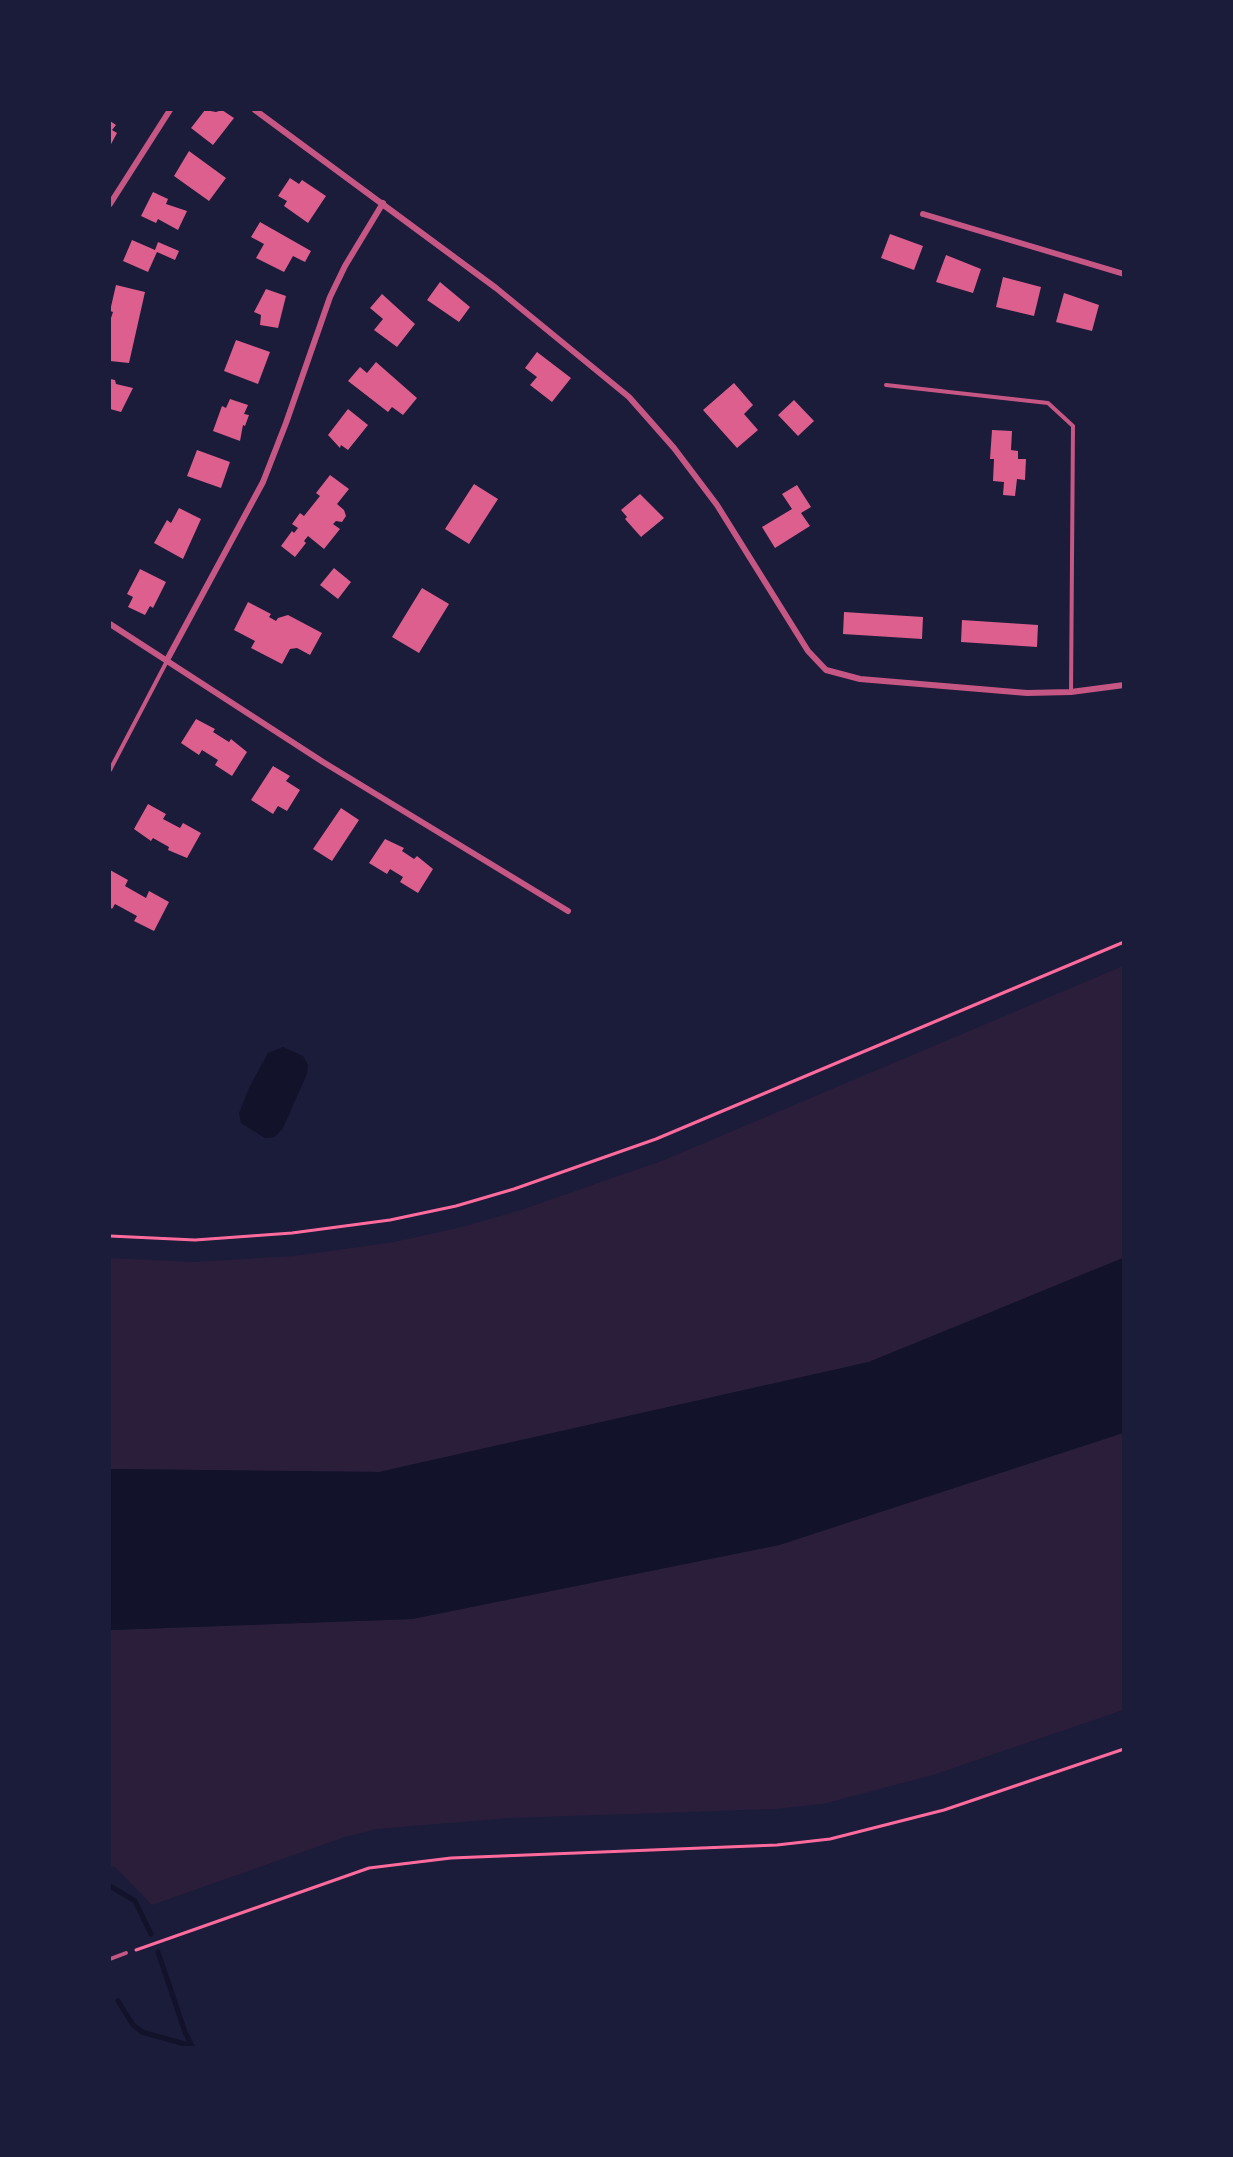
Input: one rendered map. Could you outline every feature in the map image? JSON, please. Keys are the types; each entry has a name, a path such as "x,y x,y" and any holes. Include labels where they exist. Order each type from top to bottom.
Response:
{"street":[{"path":"110,204 128,172 170,110"},
{"path":"255,110 383,203 567,344 636,405 674,448 717,505 808,651 825,670 860,680 1027,693 1071,692 1124,685"},
{"path":"167,660 254,499 286,423 330,297 345,266 383,203"},
{"path":"923,214 1124,274"},
{"path":"110,624 167,660 186,676 323,762 568,911"}],"lane":[{"path":"886,385 1048,403 1073,426 1071,692"},
{"path":"110,770 167,660"},
{"path":"110,1959 126,1953"}],"path":[{"path":"110,1236 195,1240 292,1233 390,1220 476,1200 656,1139 1124,942"},
{"path":"126,1953 369,1868 451,1858 777,1845 830,1839 944,1810 1124,1749"}],"shaded area":[{"path":"1123,966 1123,1258 869,1362 379,1472 110,1469 110,1258 195,1262 294,1256 394,1242 462,1227 521,1210 664,1160"},
{"path":"283,1047 303,1056 308,1065 307,1074 283,1128 275,1137 265,1138 241,1123 239,1113 250,1086 268,1053"},
{"path":"1123,1258 1123,1433 779,1545 412,1619 110,1630 110,1469 379,1472 869,1362"},
{"path":"1123,1433 1123,1710 933,1775 823,1804 775,1809 510,1818 377,1829 345,1837 152,1905 116,1868 110,1865 110,1630 412,1619 779,1545"}],"building":[{"path":"205,110 216,112 222,110 234,118 213,145 191,128"},
{"path":"110,121 116,125 112,130 117,133 110,146"},
{"path":"189,151 226,178 209,201 174,176"},
{"path":"290,178 299,184 302,180 326,196 308,223 284,206 287,201 278,196"},
{"path":"153,192 168,199 166,204 187,211 178,230 158,219 156,223 141,216"},
{"path":"260,222 311,251 305,262 293,256 284,272 256,258 264,244 251,237"},
{"path":"890,234 923,246 914,270 881,258"},
{"path":"132,240 155,250 158,242 179,251 175,260 157,252 148,272 123,261"},
{"path":"946,255 981,269 973,293 936,282"},
{"path":"1003,277 1041,287 1034,316 996,307"},
{"path":"440,282 470,307 459,322 427,300"},
{"path":"116,285 145,292 129,363 110,361 110,321 113,312 110,311"},
{"path":"266,289 286,296 278,328 260,325 261,315 254,312"},
{"path":"1064,293 1099,305 1092,331 1056,322"},
{"path":"382,294 415,324 397,347 374,330 383,319 370,308"},
{"path":"236,340 270,352 258,384 224,371"},
{"path":"537,352 571,378 552,402 530,385 537,377 525,368"},
{"path":"376,362 417,398 403,415 392,407 388,412 348,381 360,367 367,373"},
{"path":"110,379 115,380 116,384 133,388 121,412 110,409"},
{"path":"734,383 753,405 744,414 758,430 737,448 703,410"},
{"path":"230,399 248,405 244,414 249,415 245,426 243,425 240,441 213,431 222,406 226,408"},
{"path":"794,400 814,421 798,436 778,415"},
{"path":"348,409 368,425 348,450 341,445 340,448 328,435"},
{"path":"992,430 1012,431 1011,450 1018,451 1018,459 1026,459 1025,480 1017,479 1015,496 1003,495 1004,482 993,481 994,459 990,459"},
{"path":"197,450 230,462 221,488 187,476"},
{"path":"330,475 349,489 337,504 344,510 346,516 342,522 336,521 333,524 340,529 324,549 308,536 304,541 306,543 295,557 281,546 292,531 294,533 298,528 292,524 300,513 304,516 320,496 316,493"},
{"path":"474,484 498,499 469,544 445,529"},
{"path":"797,485 811,507 801,513 810,526 775,548 762,527 792,509 782,494"},
{"path":"640,494 664,518 641,537 625,519 627,517 621,510"},
{"path":"179,508 201,519 183,559 154,543 167,520 171,523"},
{"path":"334,568 351,582 338,599 320,585"},
{"path":"140,569 166,582 153,608 150,606 145,615 128,607 133,597 127,594"},
{"path":"422,588 449,604 419,653 392,637"},
{"path":"248,602 271,614 269,617 276,621 288,615 322,633 310,655 297,648 290,649 282,664 251,648 255,641 234,630"},
{"path":"844,612 923,617 922,639 843,634"},
{"path":"962,620 1038,625 1037,647 961,642"},
{"path":"196,719 215,729 213,732 229,742 231,739 247,752 232,776 215,765 218,760 202,750 199,755 181,743"},
{"path":"273,766 290,776 286,781 300,790 287,811 278,806 273,814 251,800"},
{"path":"148,804 166,814 163,819 180,828 183,823 201,833 187,858 168,850 169,847 153,838 151,841 134,829"},
{"path":"341,808 359,820 332,861 313,849"},
{"path":"385,839 404,848 402,851 414,859 417,856 433,869 418,893 400,882 403,877 390,869 387,874 369,863"},
{"path":"110,870 128,880 125,886 146,898 149,891 169,902 154,931 134,921 137,916 115,904 112,909 110,907"}],"waterway":[{"path":"110,1886 135,1901 151,1934"},
{"path":"158,1952 185,2032 193,2048"},
{"path":"118,2001 133,2025 142,2032 192,2046"}]}
